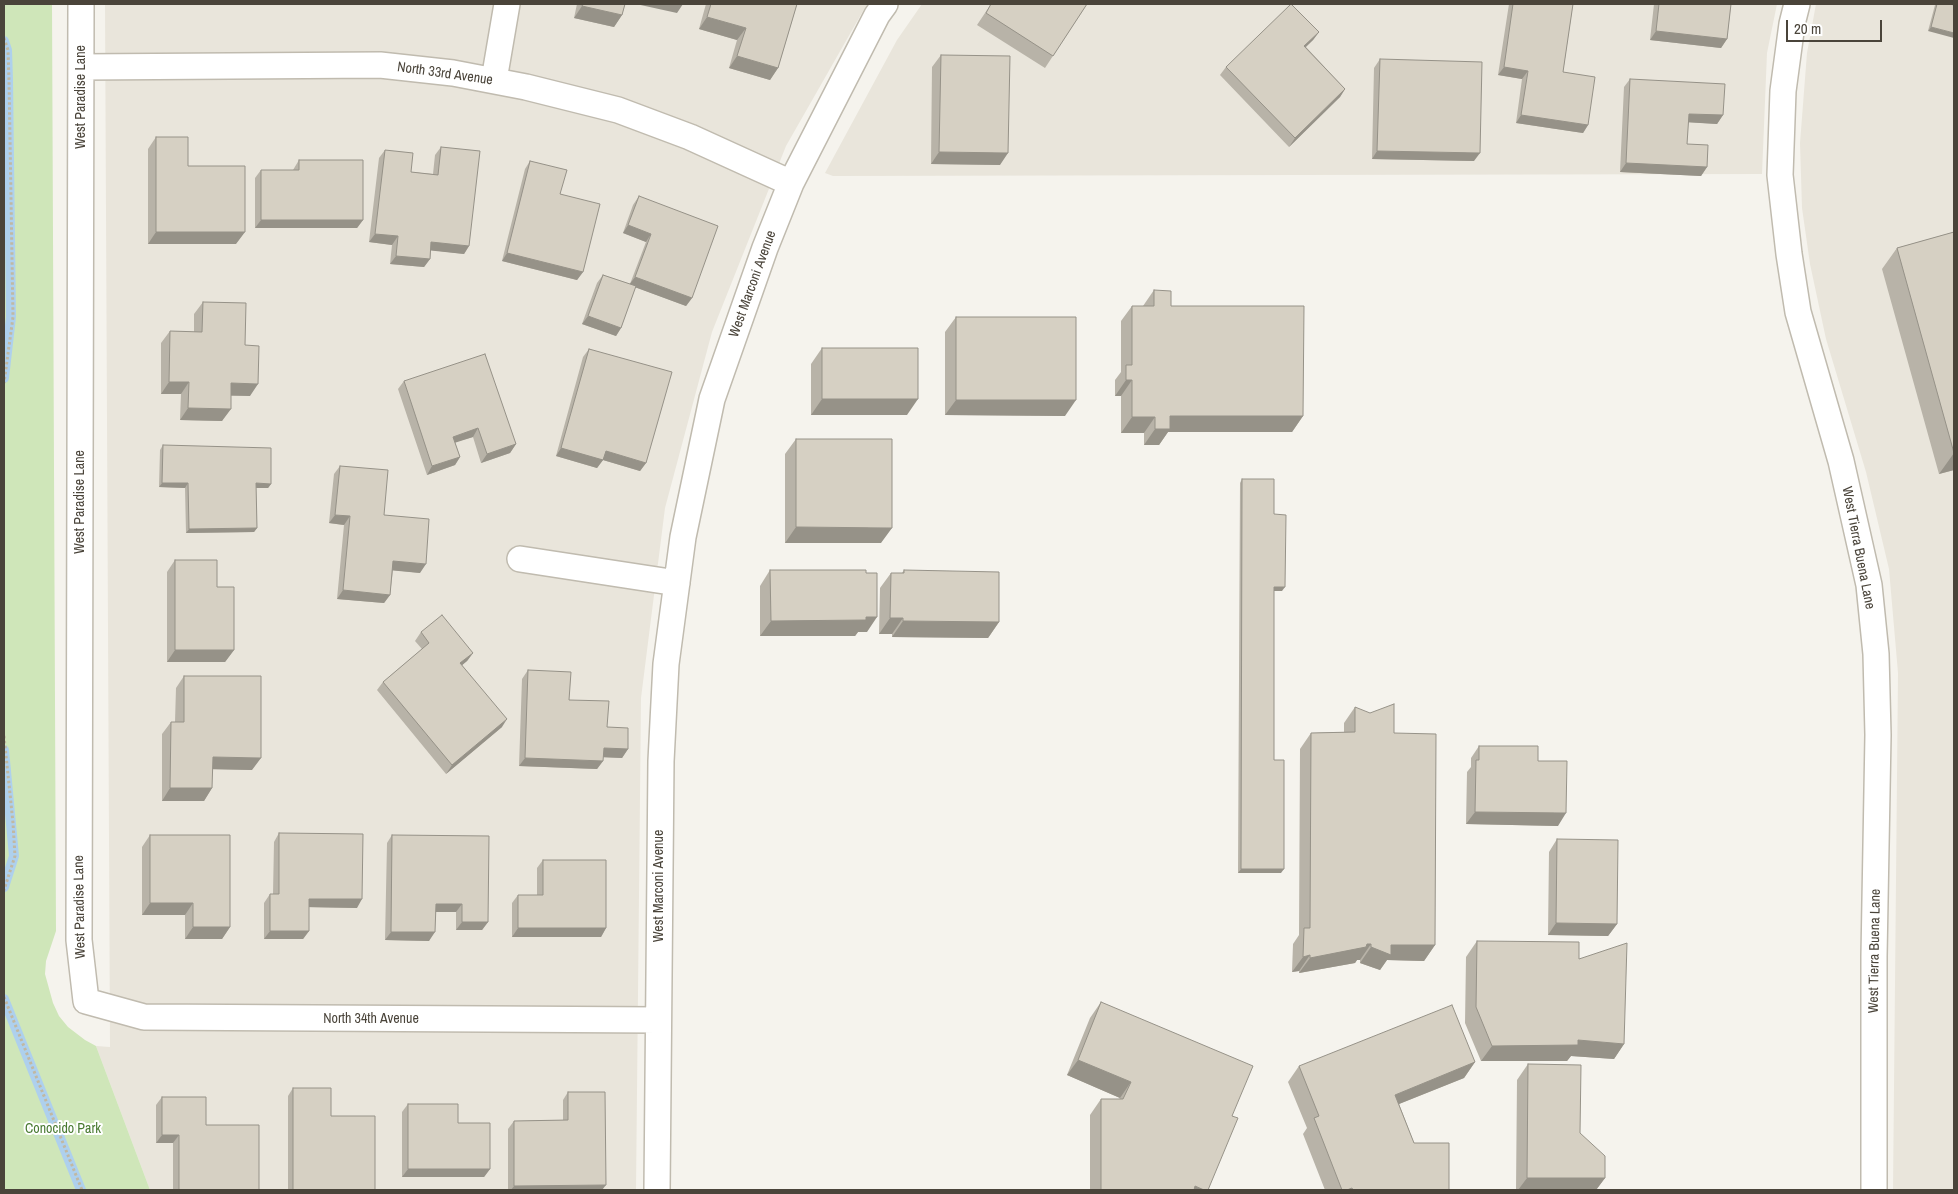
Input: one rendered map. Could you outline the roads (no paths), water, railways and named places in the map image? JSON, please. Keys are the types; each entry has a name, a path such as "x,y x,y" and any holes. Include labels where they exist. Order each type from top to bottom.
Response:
{"street":[{"name":"West Paradise Lane","path":"81,4 79,940 86,1001"},
{"path":"494,80 507,4"},
{"name":"West Marconi Avenue","path":"657,1190 660,761 666,664 683,537 712,399 765,248 791,183 877,15 885,4"},
{"name":"West Tierra Buena Lane","path":"1797,4 1792,24 1783,91 1780,175 1787,236 1798,312 1841,461 1869,585 1876,654 1878,735 1874,956 1874,1190"},
{"name":"North 33rd Avenue","path":"81,67 380,65 453,73 494,80 618,110 690,137 791,183"},
{"path":"520,559 677,583"},
{"name":"North 34th Avenue","path":"86,1001 144,1017 658,1020"}],"waterway":[{"path":"4,41 7,50 8,80 11,317 4,378"},
{"path":"4,750 14,856 4,887"},
{"path":"4,999 81,1190"}],"park label":[{"name":"Conocido Park","path":"63,1129"}]}
